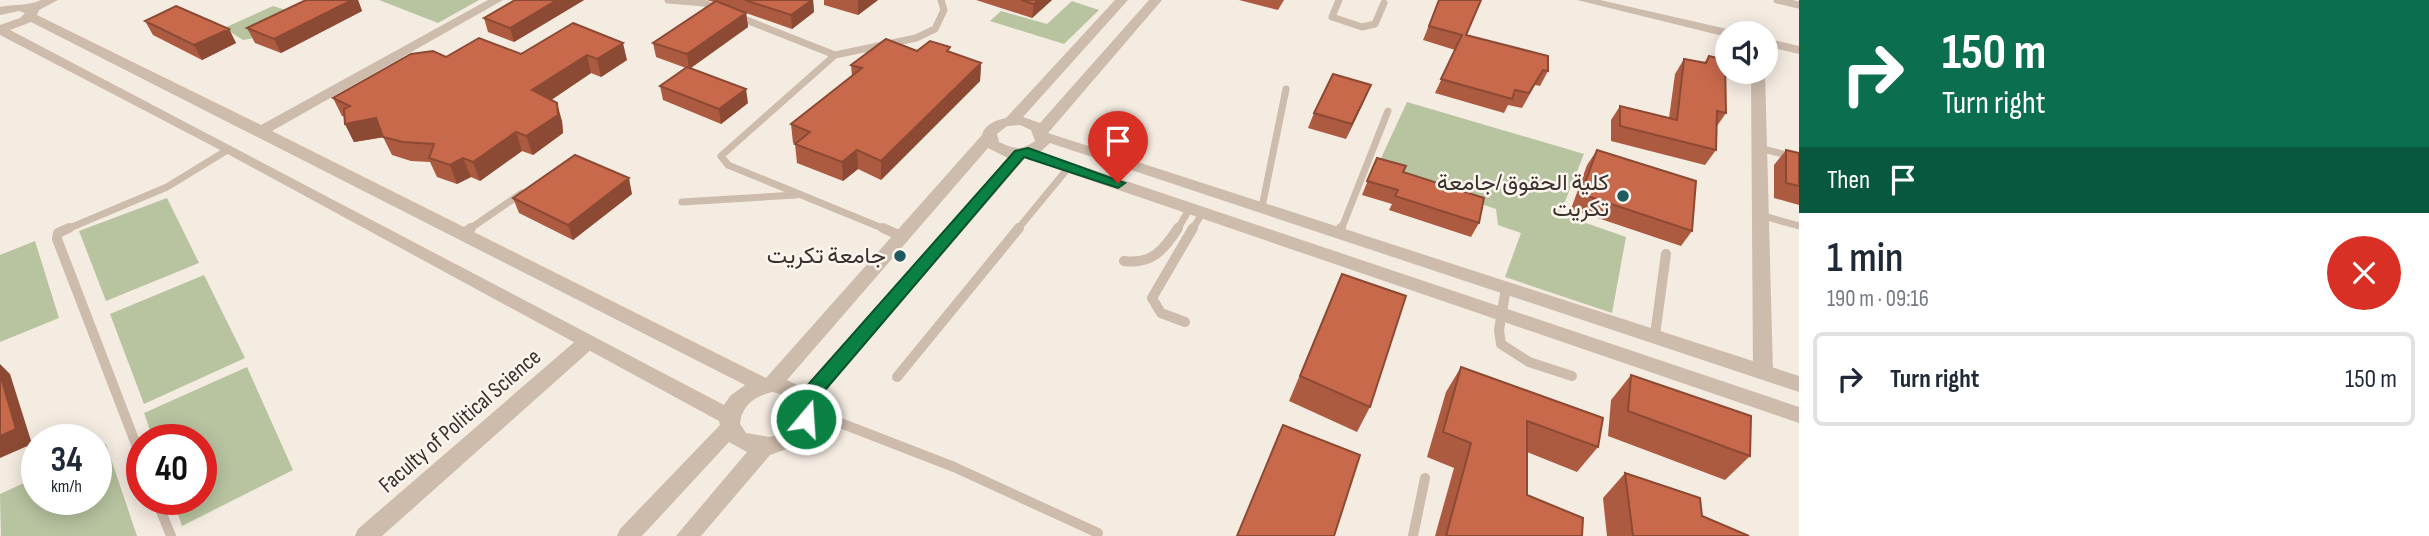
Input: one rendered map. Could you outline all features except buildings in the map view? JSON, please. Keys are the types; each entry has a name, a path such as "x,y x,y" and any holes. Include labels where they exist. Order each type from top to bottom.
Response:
{"street":[{"path":"0,30 52,0"},
{"path":"264,130 497,0"},
{"path":"1011,121 1122,0"},
{"path":"806,406 1024,153 1040,146 1042,134 1156,0"},
{"path":"1583,0 1715,30"},
{"path":"1648,15 1651,0"},
{"path":"0,11 20,7 463,234 767,385 792,389 806,406 806,419 796,435 776,445 765,446 744,441 730,423 586,343 229,149 0,30"},
{"path":"1778,45 1799,50"},
{"path":"1758,84 1763,372"},
{"path":"628,536 730,423 731,410 742,394 767,385 989,138 992,128 1011,121 1029,123 1042,134 1799,384"},
{"path":"989,138 999,149 1024,153 1069,167 1799,415"},
{"name":"Faculty of Political Science","path":"366,536 586,343"},
{"path":"687,536 765,446"}],"lane":[{"path":"668,0 704,4 835,55"},
{"path":"901,236 728,165 722,156 727,148 835,55 927,34 935,29 944,10 941,0"},
{"path":"1339,0 1332,17 1365,27 1375,24 1384,3"},
{"path":"1777,0 1799,5"},
{"path":"1262,207 1286,89"},
{"path":"1340,232 1388,111"},
{"path":"1759,148 1799,158"},
{"path":"128,424 57,239 58,233 167,187 229,149"},
{"path":"897,377 1069,167"},
{"path":"463,234 526,190"},
{"path":"681,202 801,195"},
{"path":"1124,261 1143,263 1159,254 1196,210"},
{"path":"1185,322 1161,313 1152,298 1196,210"},
{"path":"1760,215 1799,226"},
{"path":"1654,335 1666,254"},
{"path":"1506,288 1499,340 1506,350 1572,376"},
{"path":"806,406 908,447 1098,533"},
{"path":"1413,536 1426,478"},
{"path":"162,515 171,536"}],"green space":[{"path":"379,0 479,0 438,23"},
{"path":"1072,1 1099,10 1064,44 990,21 1001,11 1047,24"},
{"path":"273,6 302,15 261,37 243,40 224,28"},
{"path":"1407,102 1584,154 1560,214 1626,237 1612,313 1505,277 1521,233 1498,225 1496,209 1376,169"},
{"path":"167,198 199,263 106,301 79,231"},
{"path":"35,241 59,318 0,342 0,255"},
{"path":"204,275 245,358 144,404 110,314"},
{"path":"247,367 293,470 217,508 217,424 148,424 144,413"},
{"path":"112,462 126,503 126,515 130,515 137,536 1,536 0,494 21,484 21,515 112,515"},
{"path":"178,515 204,515 182,526"}],"place":[{"name":"كلية الحقوق/جامعة تكريت","path":"1623,196"},
{"name":"جامعة تكريت","path":"900,256"}],"route":[{"path":"806,419 805,401 1020,154 1028,153 1118,183"}]}
